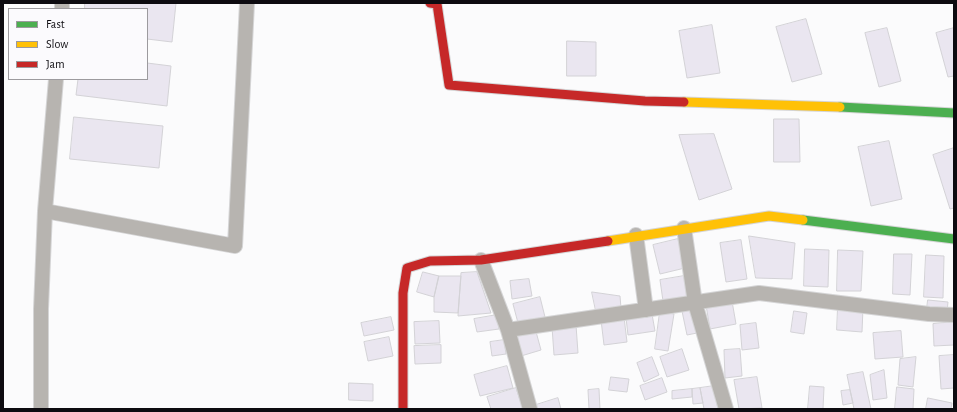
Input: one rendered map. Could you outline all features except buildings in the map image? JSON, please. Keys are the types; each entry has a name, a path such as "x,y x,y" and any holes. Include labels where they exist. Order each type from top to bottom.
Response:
{"street":[{"path":"46,212 235,246 247,3"},
{"path":"430,3 437,4 449,85 645,101 757,103 954,113"},
{"path":"41,409 41,309 46,212 56,80"},
{"path":"403,409 403,293 407,268 430,261 481,260 636,235 769,216 954,239"},
{"path":"684,228 695,303 726,409"},
{"path":"636,235 646,310"},
{"path":"481,260 508,330 530,409"},
{"path":"508,330 759,293 929,314 954,315"}],"traffic: fast":[{"path":"840,107 954,113"},
{"path":"803,220 954,239"}],"traffic: slow":[{"path":"684,102 840,107"},
{"path":"608,241 769,216 803,220"}],"traffic: jam":[{"path":"430,3 437,4 449,85 645,101 684,102"},
{"path":"403,409 403,293 407,268 430,261 481,260 608,241"}]}
